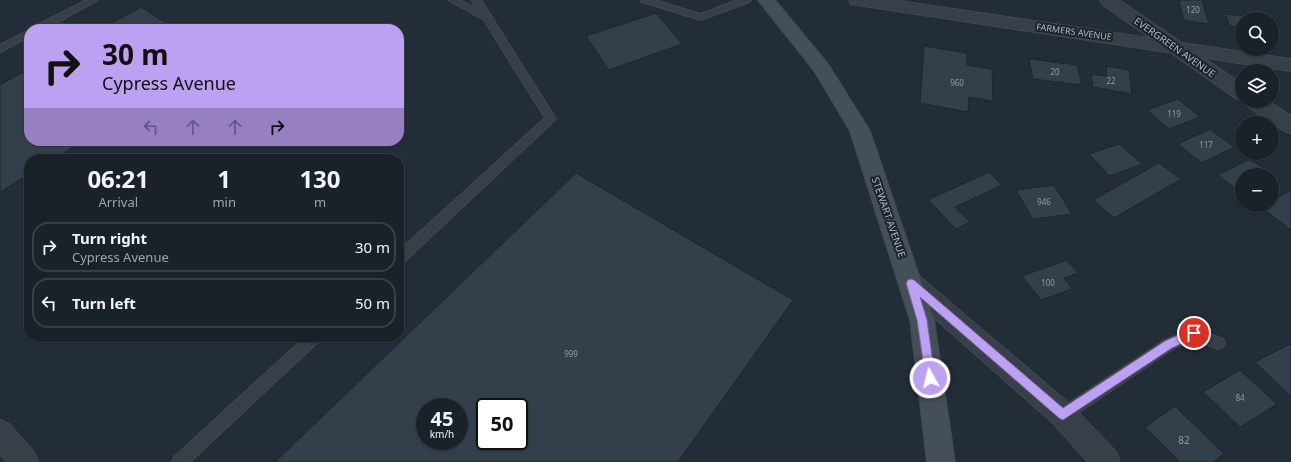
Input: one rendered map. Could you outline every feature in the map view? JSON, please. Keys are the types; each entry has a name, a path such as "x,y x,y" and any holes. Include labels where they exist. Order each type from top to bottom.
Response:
{"main road":[{"name":"STEWART AVENUE","path":"766,0 822,68 860,131 922,320 940,462"}],"street":[{"name":"FARMERS AVENUE","path":"857,0 1291,64"},
{"name":"EVERGREEN AVENUE","path":"1108,0 1235,88"},
{"path":"1264,108 1291,126"},
{"path":"911,283 1063,414 1106,462"},
{"path":"0,433 24,462"}],"lane":[{"path":"47,24 93,0"},
{"path":"452,0 487,18"},
{"path":"404,254 551,119 476,0"},
{"path":"645,0 701,17 746,0"},
{"path":"0,49 24,36"},
{"path":"1063,414 1168,345 1194,333 1218,343"},
{"path":"179,462 309,342"}],"building":[{"path":"1179,0 1202,0 1209,24 1184,20"},
{"path":"141,7 167,24 110,24"},
{"path":"656,13 682,44 609,70 586,36"},
{"path":"1225,14 1235,15 1235,27 1230,26"},
{"path":"924,46 967,53 967,65 992,69 993,101 969,97 968,112 920,103"},
{"path":"1029,59 1077,65 1082,85 1033,79"},
{"path":"1106,66 1129,70 1132,94 1093,87 1091,74 1107,76"},
{"path":"24,72 24,146 75,146 62,154 24,154 24,177 0,192 0,85"},
{"path":"1178,99 1200,117 1169,129 1147,110"},
{"path":"1210,129 1234,147 1202,163 1178,144"},
{"path":"1119,144 1142,164 1110,176 1089,154"},
{"path":"1248,160 1251,160 1263,168 1235,168 1235,188 1218,175"},
{"path":"1159,163 1181,179 1114,218 1093,200"},
{"path":"989,172 1002,185 955,207 970,222 956,229 928,200"},
{"path":"576,173 793,300 678,462 275,462 400,342 404,342 404,338"},
{"path":"1054,185 1072,214 1033,219 1016,190"},
{"path":"1291,190 1291,230 1268,212 1279,212 1279,197"},
{"path":"1067,260 1078,273 1064,278 1072,289 1041,300 1022,276"},
{"path":"1290,344 1291,345 1291,397 1255,362"},
{"path":"1240,370 1277,404 1240,427 1203,392"},
{"path":"1175,406 1224,454 1213,462 1180,462 1145,427"}],"route":[{"path":"930,378 922,320 911,283 1063,414 1168,345 1194,333"}]}
